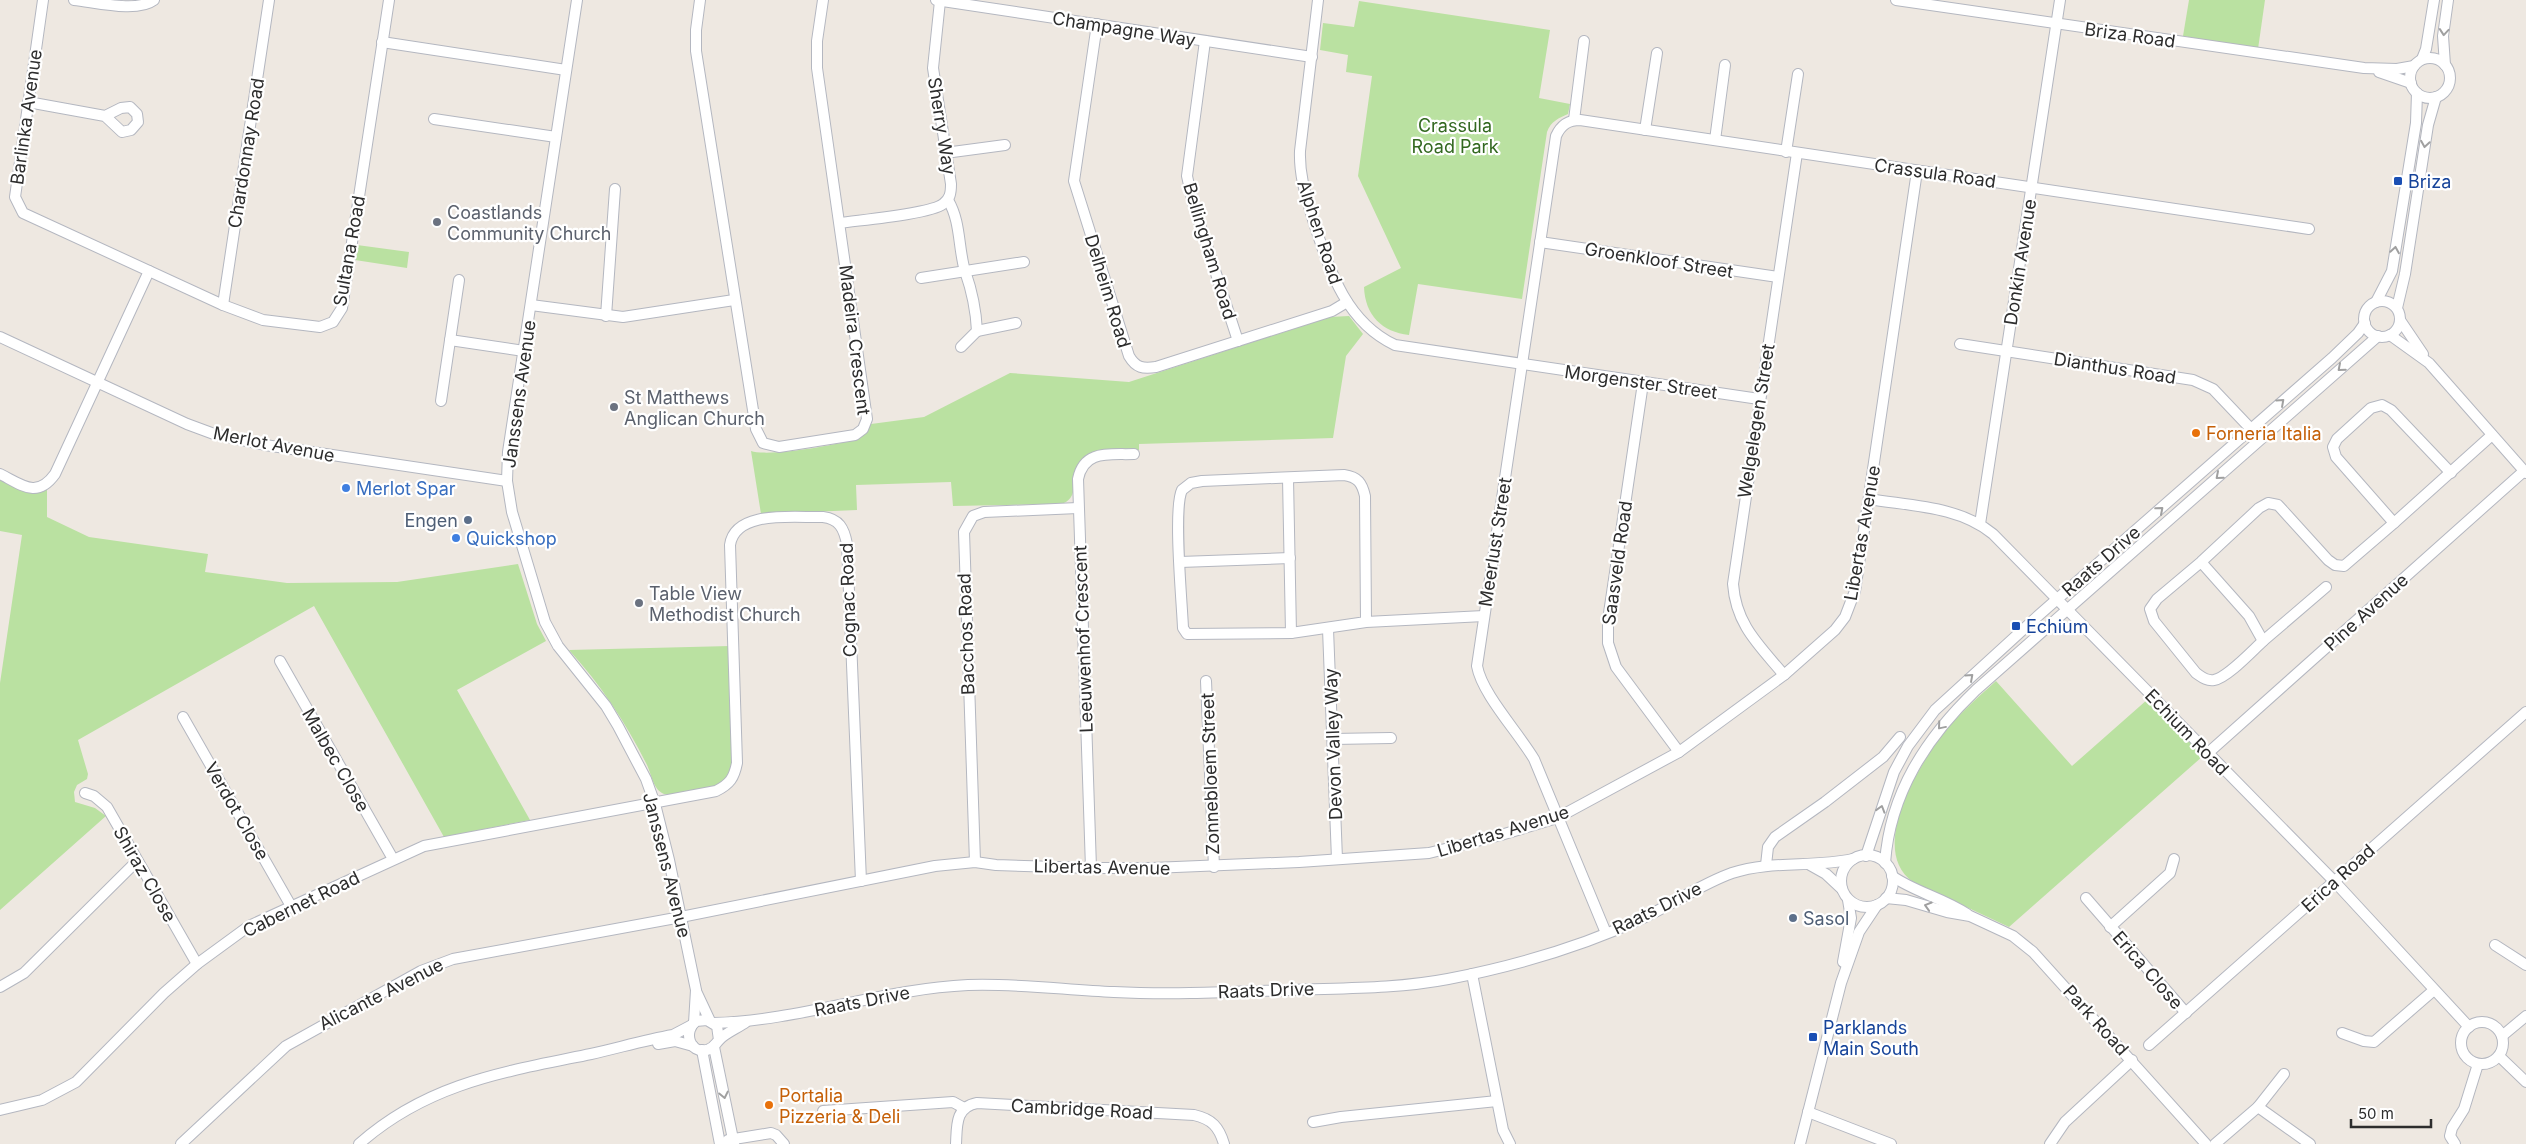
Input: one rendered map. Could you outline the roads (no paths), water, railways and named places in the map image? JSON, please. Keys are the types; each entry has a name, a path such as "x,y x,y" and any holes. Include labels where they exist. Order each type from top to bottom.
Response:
{"street":[{"name":"Barlinka Avenue","path":"44,0 15,197 19,209 28,217 149,271"},
{"path":"74,0 132,6 144,5 154,0"},
{"path":"103,4 117,0"},
{"name":"Chardonnay Road","path":"223,305 269,0"},
{"path":"389,0 382,42 566,70"},
{"name":"Janssens Avenue","path":"577,0 508,452 507,481 519,540 545,622 558,646 606,706 646,779 655,804 696,990 712,1022"},
{"name":"Madeira Crescent","path":"700,0 695,37 696,51 734,300 740,318 757,434 768,446 779,447 851,436 860,432 866,424 867,414 816,62 823,0"},
{"name":"Sherry Way","path":"840,223 928,210 949,203 951,184 932,59 938,0"},
{"name":"Champagne Way","path":"938,0 1312,57"},
{"name":"Alphen Road","path":"1318,0 1300,152 1300,171 1330,272 1347,302 1375,335 1395,345 1522,364"},
{"name":"Briza Road","path":"1896,0 2364,68 2397,69 2418,62"},
{"name":"Donkin Avenue","path":"1980,524 2060,0"},
{"path":"2418,62 2437,59 2445,65 2450,73 2449,84 2442,94 2436,97 2424,97 2417,93 2411,83 2410,74 2426,49 2434,0"},
{"path":"2445,65 2443,36 2448,0"},
{"name":"Delheim Road","path":"1096,24 1074,181 1129,356 1133,363 1146,369 1332,311 1347,302"},
{"name":"Bellingham Road","path":"1206,41 1187,176 1193,203 1238,341"},
{"path":"1574,120 1584,41"},
{"name":"Sultana Road","path":"149,271 223,305 263,320 315,328 333,322 342,308 382,42"},
{"path":"1645,130 1656,53"},
{"path":"1715,140 1725,66"},
{"name":"Briza Road","path":"2364,68 2411,83"},
{"path":"1786,152 1798,74"},
{"path":"2400,320 2395,332 2390,335 2378,336 2371,333 2365,323 2366,310 2376,302 2392,271 2416,123 2417,93"},
{"path":"2436,97 2428,125 2405,274 2397,308 2400,320 2428,363 2525,472"},
{"path":"28,102 105,116"},
{"path":"434,119 556,137"},
{"name":"Crassula Road","path":"1574,120 1917,171 2032,186 2309,229"},
{"name":"Meerlust Street","path":"1574,120 1563,125 1556,136 1477,657 1478,674 1481,683 1522,739 1534,759 1606,933"},
{"path":"945,153 1005,145"},
{"name":"Welgelegen Street","path":"1784,675 1747,631 1740,618 1734,594 1734,571 1797,153"},
{"name":"Libertas Avenue","path":"681,917 935,866 975,862 1090,868 1214,867 1429,853 1557,818 1679,752 1784,675 1835,630 1845,617 1855,591 1917,171"},
{"path":"606,316 615,189"},
{"path":"949,203 957,223 965,271 973,294 978,331"},
{"name":"Groenkloof Street","path":"1540,242 1778,277"},
{"path":"921,278 1024,262"},
{"path":"0,474 30,488 42,487 48,484 55,474 149,271"},
{"path":"441,401 459,280"},
{"path":"531,305 606,316 638,316 734,300"},
{"path":"2376,302 2388,302 2397,308"},
{"path":"961,347 978,331 1016,323"},
{"name":"Raats Drive","path":"1866,856 1894,772 1916,734 1950,694 2346,346 2365,323"},
{"path":"2390,335 2428,363"},
{"name":"Raats Drive","path":"1885,864 1887,838 1899,799 1912,771 1934,735 1976,690 2378,336"},
{"name":"Merlot Avenue","path":"0,337 188,424 222,436 275,447 507,481"},
{"path":"450,340 524,351"},
{"name":"Dianthus Road","path":"1960,344 2198,381 2213,389 2251,430"},
{"name":"Morgenster Street","path":"1522,364 1643,384 1759,399"},
{"name":"Saasveld Road","path":"1643,384 1608,620 1608,643 1616,668 1679,752"},
{"path":"2394,524 2336,457 2334,451 2337,439 2370,408 2382,405 2391,410 2451,473"},
{"path":"2326,587 2217,679 2207,680 2196,673 2154,621 2150,609 2157,599 2201,562 2259,508 2268,503 2274,503 2282,508 2328,560 2339,566 2349,562 2492,435"},
{"name":"Leeuwenhof Crescent","path":"1090,868 1078,479 1082,465 1093,457 1134,454"},
{"name":"Pine Avenue","path":"2208,753 2525,472"},
{"path":"1366,622 1365,496 1363,486 1357,479 1349,476 1202,480 1185,486 1179,501 1183,628 1187,634 1291,633 1328,629 1347,623 1484,616"},
{"path":"1288,478 1291,633"},
{"name":"Echium Road","path":"1869,499 1944,511 1980,524 2334,881 2468,1027"},
{"name":"Bacchos Road","path":"975,862 964,532 973,516 984,512 1078,508"},
{"name":"Cognac Road","path":"655,804 716,791 730,782 735,774 737,763 730,558 730,544 734,532 745,522 756,519 833,518 844,530 848,544 861,881"},
{"path":"1180,562 1290,558"},
{"path":"2201,562 2249,616 2263,641"},
{"name":"Devon Valley Way","path":"1328,629 1337,860"},
{"name":"Malbec Close","path":"280,661 393,859"},
{"name":"Zonnebloem Street","path":"1206,681 1214,867"},
{"name":"Erica Road","path":"2150,1045 2526,712"},
{"name":"Verdot Close","path":"183,717 291,906"},
{"path":"1766,864 1768,847 1776,837 1883,757 1900,737"},
{"path":"1333,739 1392,738"},
{"name":"Shiraz Close","path":"85,793 94,796 107,808 197,964"},
{"name":"Cabernet Road","path":"0,1110 42,1100 76,1082 164,993 197,964 250,926 291,906 424,846 655,804"},
{"path":"1800,1144 1841,983 1859,932 1877,905 1886,898 1891,890 1892,876 1885,864 1874,857 1866,856 1853,859 1842,873 1842,890"},
{"name":"Raats Drive","path":"712,1022 746,1022 922,990 954,986 987,985 1164,993 1394,986 1472,974 1532,959 1606,933 1644,917 1730,874 1766,864 1810,865 1853,859"},
{"name":"Erica Close","path":"2110,927 2170,873 2174,859"},
{"path":"0,987 24,973 137,861"},
{"path":"1810,865 1826,874 1842,890 1848,900 1851,918 1841,983"},
{"name":"Park Road","path":"1892,876 1912,888 1952,904 1970,916 2013,936 2033,952 2206,1144"},
{"name":"Park Road","path":"1886,898 1906,900 1947,912 1970,916"},
{"name":"Erica Close","path":"2086,898 2186,1013"},
{"path":"1848,900 1859,906 1877,905"},
{"name":"Alicante Avenue","path":"181,1144 286,1046 421,971 453,959 681,917"},
{"path":"2495,945 2526,964"},
{"path":"1472,974 1503,1130 1510,1144"},
{"name":"Janssens Avenue","path":"693,1024 696,990"},
{"path":"2342,1033 2367,1042 2377,1041 2434,990"},
{"path":"2502,1036 2526,1016"},
{"path":"359,1144 417,1104 468,1081 673,1034 702,1020 712,1022 719,1030 716,1043 734,1142"},
{"name":"Raats Drive","path":"716,1043 746,1022"},
{"path":"2481,1022 2488,1023 2499,1030 2502,1036 2503,1047 2499,1056 2492,1062 2478,1064 2472,1062 2463,1052 2462,1039 2468,1027 2481,1022"},
{"path":"693,1024 688,1036 697,1048 720,1143 734,1142 771,1133 781,1138 784,1144"},
{"path":"599,1052 675,1042 697,1048 716,1043"},
{"path":"2499,1056 2526,1082"},
{"path":"2054,1141 2065,1122 2132,1060"},
{"path":"2455,1144 2450,1136 2452,1128 2464,1109 2478,1064"},
{"path":"2215,1144 2258,1107 2284,1074"},
{"path":"1313,1122 1342,1117 1497,1101"},
{"path":"823,1111 954,1102 964,1108 957,1119 956,1144"},
{"name":"Cambridge Road","path":"964,1108 982,1103 1194,1115 1206,1118 1215,1124 1224,1144"},
{"path":"2258,1107 2310,1144"},
{"path":"1808,1112 1891,1144"}],"place":[{"name":"Briza","path":"2398,181"},
{"name":"Coastlands Community Church","path":"437,222"},
{"name":"St Matthews Anglican Church","path":"614,407"},
{"name":"Forneria Italia","path":"2196,433"},
{"name":"Merlot Spar","path":"346,488"},
{"name":"Engen","path":"468,520"},
{"name":"Quickshop","path":"456,538"},
{"name":"Table View Methodist Church","path":"639,603"},
{"name":"Echium","path":"2016,626"},
{"name":"Sasol","path":"1793,918"},
{"name":"Parklands Main South","path":"1813,1037"},
{"name":"Portalia Pizzeria & Deli","path":"769,1105"}],"park label":[{"name":"Crassula Road Park","path":"1455,135"}]}
